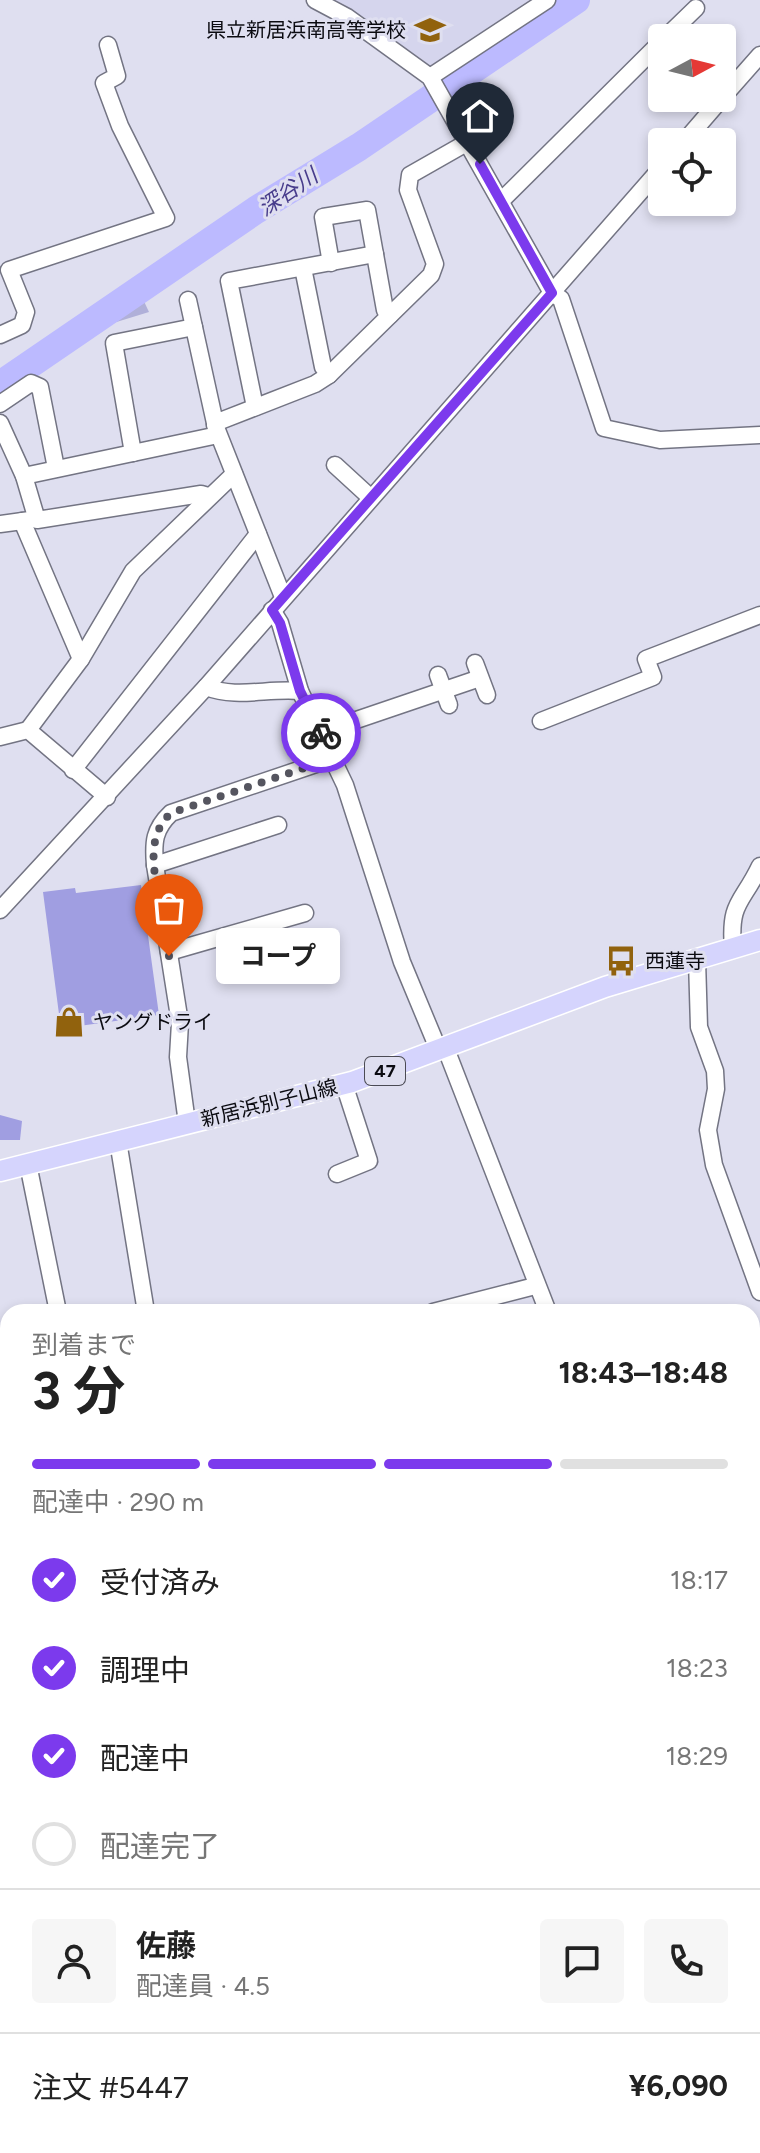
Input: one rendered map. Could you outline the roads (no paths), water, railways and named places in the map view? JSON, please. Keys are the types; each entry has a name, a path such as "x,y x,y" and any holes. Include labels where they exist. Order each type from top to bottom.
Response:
{"main road":[{"name":"新居浜別子山線","path":"0,1171 344,1084 443,1050 605,987 760,940"}],"street":[{"path":"315,0 347,17 433,81 552,293 561,299 604,428 660,440 760,435"},
{"path":"433,81 547,0"},
{"path":"680,24 696,8"},
{"path":"0,335 22,325 26,312 9,270 166,218 120,126 104,83 117,76 108,45"},
{"path":"736,82 760,55"},
{"path":"502,200 648,56"},
{"path":"696,128 710,112"},
{"path":"24,476 133,453 216,429 255,407 329,375 431,275 435,264 408,190 410,175 468,142"},
{"path":"0,910 206,687 648,183"},
{"path":"331,263 323,217 367,210 385,310 390,315"},
{"path":"255,407 229,281 375,254"},
{"path":"303,268 323,367 329,375"},
{"path":"188,300 216,429 258,534 300,691 345,785 402,962 443,1050 544,1304"},
{"path":"133,453 114,343 194,327"},
{"path":"0,404 31,383 40,387 56,468"},
{"path":"0,423 24,476 30,520 81,659"},
{"path":"335,465 371,498"},
{"path":"0,737 28,730 81,659 133,571 234,474"},
{"path":"0,524 201,494 208,496"},
{"path":"73,770 258,534"},
{"path":"541,721 653,677 646,659 760,615"},
{"path":"321,732 387,701 447,698 478,670 487,695"},
{"path":"438,675 447,698"},
{"path":"206,687 228,696 277,689 300,691"},
{"path":"28,730 107,797"},
{"path":"187,1123 178,1057 180,1023 155,865 153,842 158,825 171,813 331,759"},
{"path":"155,865 278,825"},
{"path":"733,949 731,920 736,903 760,866"},
{"path":"169,952 305,913"},
{"path":"697,960 699,1027 715,1071 716,1089 708,1130 714,1165 759,1285"},
{"path":"337,1174 369,1161 344,1084"},
{"path":"118,1141 143,1304"},
{"path":"28,1164 56,1304"},
{"path":"464,1304 535,1286"}],"waterway":[{"name":"深谷川","path":"0,385 256,210 359,147 576,0"}],"place":[{"name":"県立新居浜南高等学校","path":"430,30"},
{"name":"コープ","path":"169,956"},
{"name":"西蓮寺","path":"621,961"},
{"name":"ヤングドライ","path":"69,1022"}]}
